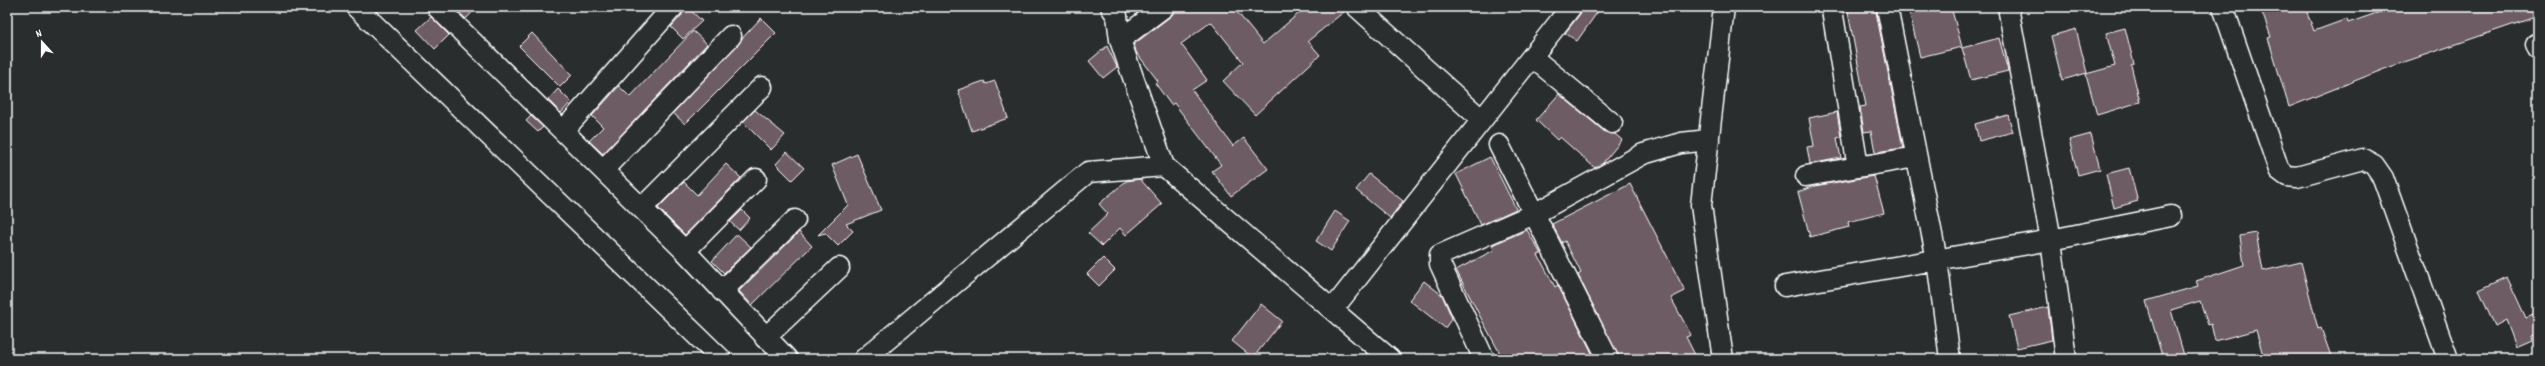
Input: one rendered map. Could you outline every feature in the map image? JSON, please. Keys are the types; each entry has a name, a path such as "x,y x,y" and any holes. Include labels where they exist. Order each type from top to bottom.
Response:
{"street":[{"path":"356,7 722,359"},
{"path":"437,7 642,208 787,359"},
{"path":"1111,7 1117,16 1120,40 1164,166 1390,359"},
{"path":"1120,40 1164,7"},
{"path":"1357,7 1482,120"},
{"path":"1333,310 1571,7"},
{"path":"1723,359 1701,205 1724,7"},
{"path":"1887,7 1937,260 1950,359"},
{"path":"2008,7 2051,240 2066,359"},
{"path":"2223,7 2279,170 2287,176 2297,178 2363,158 2374,165 2383,178 2448,359"},
{"path":"564,130 673,8"},
{"path":"1832,10 1858,167"},
{"path":"603,170 731,36"},
{"path":"1532,57 1612,124"},
{"path":"642,208 762,87"},
{"path":"1484,359 1440,264 1440,254 1534,214 1643,154 1681,143 1709,140"},
{"path":"1499,145 1608,359"},
{"path":"1806,176 1916,157"},
{"path":"864,359 1088,172 1164,166"},
{"path":"685,252 756,179"},
{"path":"1785,286 2051,240 2171,216"},
{"path":"722,291 795,220"},
{"path":"766,338 839,268"}],"building":[{"path":"453,7 477,7 466,19"},
{"path":"684,7 687,7 702,21 683,39 671,27 682,15"},
{"path":"1132,7 1145,7 1137,13"},
{"path":"1175,7 1233,7 1263,44 1306,7 1346,7 1346,10 1308,41 1320,55 1255,115 1223,81 1243,62 1211,22 1181,44 1207,80 1192,90 1233,146 1244,138 1268,169 1231,196 1212,171 1221,165 1174,103 1171,105 1155,83 1158,81 1136,52 1134,44 1171,16"},
{"path":"1582,7 1601,7 1577,41 1565,33 1580,14"},
{"path":"1847,7 1873,7 1874,12 1876,12 1903,148 1875,152 1871,131 1864,132 1860,107 1866,106"},
{"path":"1908,7 1951,7 1962,47 1920,57"},
{"path":"2260,7 2305,7 2314,31 2347,19 2348,23 2394,7 2538,7 2538,16 2387,68 2289,107 2268,38 2271,37"},
{"path":"431,17 449,35 435,49 417,30"},
{"path":"761,18 776,33 685,124 673,113"},
{"path":"2125,28 2134,64 2131,65 2140,102 2097,115 2086,74 2115,66 2106,33"},
{"path":"2076,29 2087,73 2062,80 2051,36"},
{"path":"693,31 707,44 603,154 589,141 603,127 592,116 619,86 630,97"},
{"path":"532,33 572,75 560,87 519,46"},
{"path":"1999,38 2008,71 1971,80 1962,48"},
{"path":"1107,46 1117,67 1103,78 1089,61"},
{"path":"984,81 986,84 995,81 1008,118 972,131 958,90"},
{"path":"558,89 571,102 561,113 548,100"},
{"path":"1559,94 1605,132 1615,134 1622,140 1602,164 1595,168 1560,137 1557,140 1536,120"},
{"path":"755,110 785,135 771,150 743,122"},
{"path":"1837,112 1841,137 1837,138 1841,158 1810,164 1807,147 1814,146 1809,118"},
{"path":"2008,115 2013,132 1979,141 1975,124"},
{"path":"531,116 543,127 538,132 526,121"},
{"path":"2091,134 2100,169 2078,175 2069,140"},
{"path":"787,152 804,168 792,180 776,164"},
{"path":"857,154 881,210 846,224 853,231 838,246 825,233 818,235 848,205 832,165"},
{"path":"1490,157 1516,209 1481,225 1456,174"},
{"path":"726,164 741,178 685,235 658,208 684,182 697,195"},
{"path":"2129,168 2138,201 2114,208 2106,174"},
{"path":"1369,174 1403,201 1390,218 1356,190"},
{"path":"1874,176 1884,213 1848,222 1849,227 1810,237 1798,192 1814,186"},
{"path":"1140,179 1162,204 1126,235 1120,228 1102,246 1088,233 1108,214 1099,204 1126,181"},
{"path":"1630,184 1685,291 1671,298 1691,335 1686,337 1697,359 1619,359 1578,275 1581,273 1565,241 1562,243 1552,224"},
{"path":"742,210 750,218 739,230 730,222"},
{"path":"1335,211 1350,221 1331,251 1316,241"},
{"path":"1527,230 1541,254 1538,255 1555,287 1558,285 1595,359 1503,359 1483,322 1456,270 1494,250 1492,245"},
{"path":"799,232 812,246 752,305 739,291"},
{"path":"2256,233 2263,271 2301,262 2318,329 2321,328 2332,359 2264,359 2256,330 2215,341 2211,324 2208,325 2200,301 2171,310 2185,359 2163,359 2146,301 2198,286 2196,281 2244,265 2240,236"},
{"path":"737,234 751,247 724,273 712,261"},
{"path":"1103,258 1115,270 1099,286 1087,274"},
{"path":"2507,277 2526,318 2538,313 2538,332 2531,335 2532,340 2516,347 2506,320 2495,326 2479,290"},
{"path":"1424,281 1442,295 1452,318 1445,328 1409,300"},
{"path":"1261,304 1282,321 1253,358 1232,341"},
{"path":"2048,307 2052,340 2017,348 2009,316"}]}
